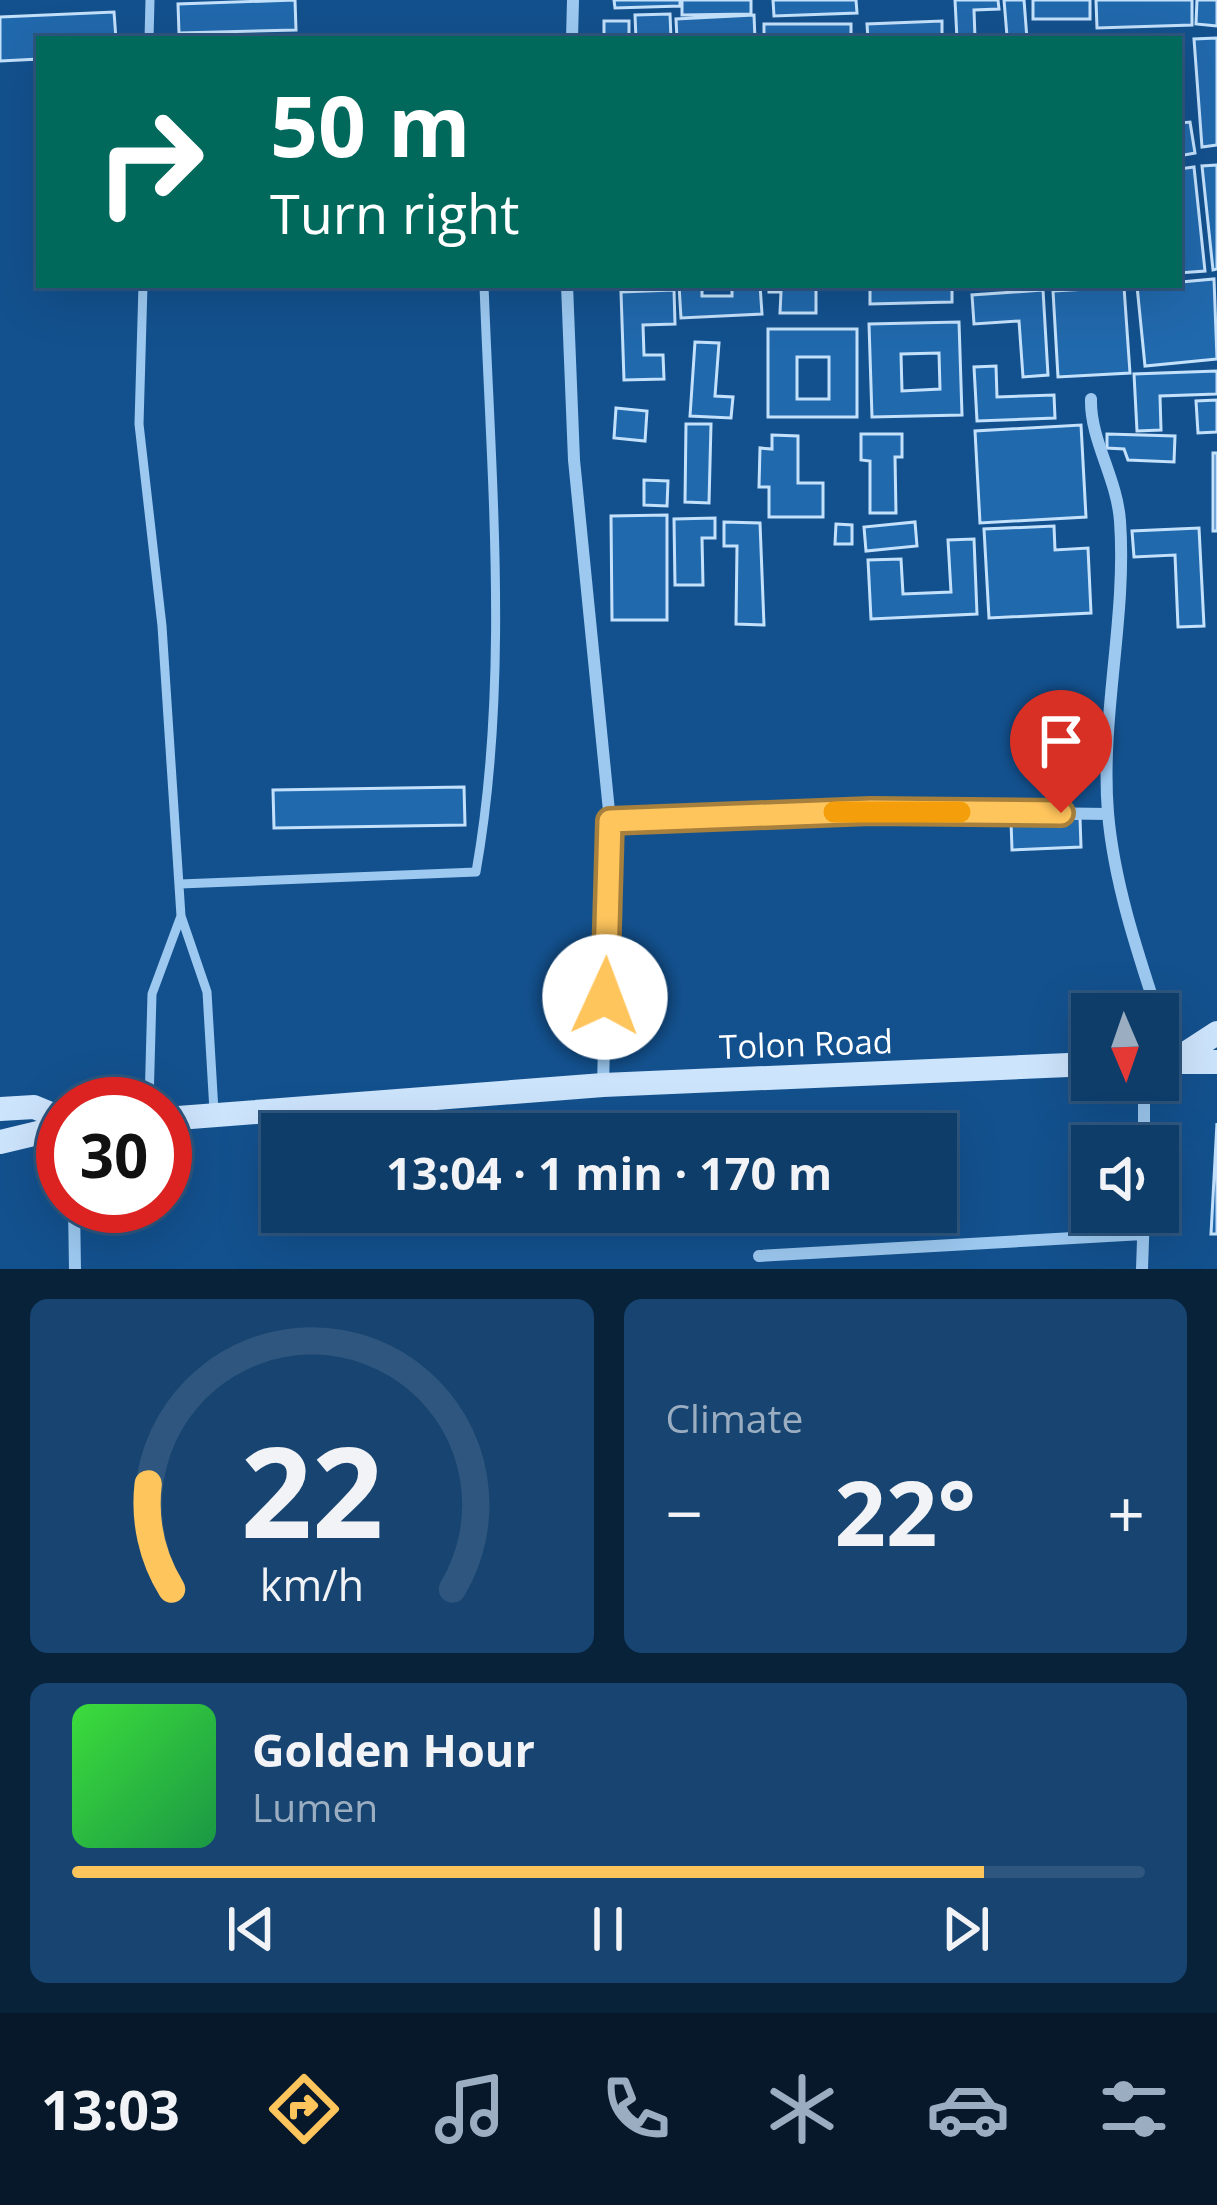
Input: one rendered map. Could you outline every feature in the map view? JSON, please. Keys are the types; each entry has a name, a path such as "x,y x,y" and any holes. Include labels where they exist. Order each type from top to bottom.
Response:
{"main road":[{"path":"1179,1055 1217,1033"},
{"path":"1179,1062 1217,1062"},
{"name":"Tolon Road","path":"192,1117 603,1085 1071,1065"},
{"path":"0,1109 36,1108"},
{"path":"0,1142 36,1131"}],"street":[{"path":"572,36 573,0"},
{"path":"567,288 574,460 610,821 603,1085"},
{"path":"1091,399 1090,423 1107,453 1120,521 1108,814 1149,993"},
{"path":"610,821 871,811 1108,814"},
{"path":"74,1233 75,1269"},
{"path":"759,1256 1143,1234 1142,1269"}],"lane":[{"path":"149,36 150,0"},
{"path":"143,288 139,424 162,626 181,916 207,992 214,1116"},
{"path":"180,884 476,872 490,794 494,587 484,288"},
{"path":"150,1077 152,994 181,916"}],"building":[{"path":"295,0 296,30 179,33 178,4"},
{"path":"614,0 680,0 680,6 615,8"},
{"path":"682,0 751,0 751,14 682,15"},
{"path":"773,0 856,0 857,13 774,16"},
{"path":"955,0 998,0 999,9 974,10 975,36 957,36"},
{"path":"1004,0 1024,0 1027,36 1007,36"},
{"path":"1033,0 1090,0 1090,19 1033,19"},
{"path":"1096,0 1192,0 1192,25 1097,28"},
{"path":"1197,0 1217,0 1217,26 1196,24"},
{"path":"114,12 116,36 36,36 36,59 0,61 0,17"},
{"path":"670,14 671,36 636,36 635,15"},
{"path":"754,15 755,36 677,36 676,19"},
{"path":"604,21 629,21 629,36 604,36"},
{"path":"942,21 942,36 868,36 867,24"},
{"path":"764,24 851,24 851,36 764,36"},
{"path":"1217,38 1217,145 1202,147 1194,39"},
{"path":"1190,122 1195,153 1182,155 1182,123"},
{"path":"1217,165 1217,269 1213,270 1202,166"},
{"path":"1194,167 1205,271 1182,273 1182,169"},
{"path":"1214,279 1217,359 1145,366 1137,288 1182,288 1182,282"},
{"path":"679,288 702,288 702,296 732,296 732,288 760,288 762,314 681,318"},
{"path":"769,288 816,288 816,313 780,313 781,292 769,292"},
{"path":"870,288 952,288 952,302 870,304"},
{"path":"1124,288 1130,373 1058,377 1053,291"},
{"path":"674,290 675,324 643,325 644,355 663,355 664,379 624,380 621,292"},
{"path":"1043,290 1048,375 1023,377 1019,321 974,324 972,295"},
{"path":"959,322 962,415 872,417 869,324","holes":["939,353 940,389 902,391 901,354"]},
{"path":"768,329 857,329 857,417 768,417","holes":["797,357 829,357 829,399 797,399"]},
{"path":"695,342 719,343 715,396 733,397 731,418 690,416"},
{"path":"996,366 997,397 1054,395 1055,418 977,421 974,367"},
{"path":"1217,371 1217,394 1160,396 1161,430 1137,431 1134,374"},
{"path":"1217,400 1217,432 1198,433 1196,401"},
{"path":"616,408 647,411 645,441 614,438"},
{"path":"686,424 711,424 709,503 685,502"},
{"path":"1081,425 1086,517 980,523 975,431"},
{"path":"861,434 902,434 902,457 895,457 896,513 870,513 870,461 861,460"},
{"path":"1107,434 1175,436 1174,462 1128,460 1124,449 1107,448"},
{"path":"772,435 798,436 798,483 823,483 823,517 769,517 769,487 759,487 760,448 772,449"},
{"path":"1213,453 1217,453 1217,531 1213,531"},
{"path":"644,480 668,481 667,506 644,505"},
{"path":"667,515 667,620 612,620 611,516"},
{"path":"715,518 715,538 702,538 703,585 675,585 674,519"},
{"path":"724,522 760,523 764,625 736,624 737,546 724,546"},
{"path":"915,522 917,546 866,551 864,527"},
{"path":"836,524 852,525 852,544 835,544"},
{"path":"1054,526 1055,550 1088,548 1091,613 989,618 984,529"},
{"path":"1199,528 1204,626 1178,627 1175,555 1134,557 1132,531"},
{"path":"974,539 977,614 871,619 868,560 901,559 903,594 951,592 948,540"},
{"path":"1099,744 1100,765 1032,769 1031,749"},
{"path":"464,787 465,825 274,828 273,790"},
{"path":"1080,818 1081,847 1012,850 1011,821"},
{"path":"1217,1123 1217,1234 1211,1234"}],"slow traffic":[{"path":"834,812 960,812"}],"route":[{"path":"605,997 610,821 871,811 1061,813"}]}
